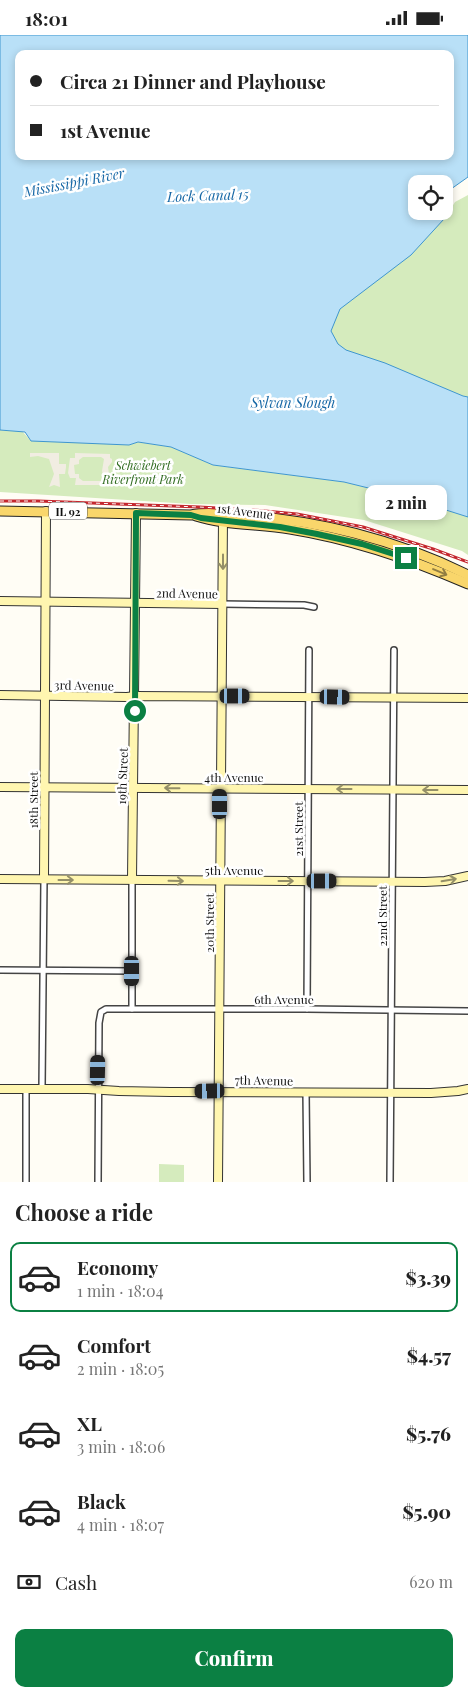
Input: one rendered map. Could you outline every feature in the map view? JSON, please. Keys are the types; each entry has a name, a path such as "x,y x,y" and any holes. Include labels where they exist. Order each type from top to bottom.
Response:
{"main road":[{"name":"1st Avenue","path":"0,511 191,515 204,512 345,540 414,561 468,584"},
{"name":"1st Avenue","path":"223,517 290,521 344,531 412,552 468,575"}],"street":[{"name":"18th Street","path":"42,1088 46,511"},
{"name":"19th Street","path":"132,1009 136,513"},
{"name":"20th Street","path":"218,1182 223,517"},
{"name":"2nd Avenue","path":"0,601 304,605 314,607"},
{"name":"21st Street","path":"307,1009 309,650"},
{"name":"22nd Street","path":"390,1182 394,650"},
{"name":"3rd Avenue","path":"0,695 468,698"},
{"name":"4th Avenue","path":"0,787 468,790"},
{"name":"5th Avenue","path":"0,879 392,882 445,881 468,876"},
{"path":"0,969 132,971"},
{"name":"6th Avenue","path":"98,1090 99,1023 101,1012 109,1008 468,1011"},
{"path":"26,1088 26,1182"},
{"name":"7th Avenue","path":"0,1089 42,1088 165,1092 446,1093 468,1089"},
{"path":"98,1090 98,1182"},
{"path":"306,1092 306,1182"}],"green space":[{"path":"468,195 468,409 341,358 310,313 432,220 453,220 453,205 455,202"},
{"name":"Schwiebert Riverfront Park","path":"0,430 22,431 31,441 129,445 138,442 171,447 213,465 344,482 405,497 468,517 468,555 462,551 364,520 265,505 191,504 0,492"},
{"path":"159,1164 184,1165 184,1182 159,1182"}],"shaded area":[{"path":"30,453 59,453 59,464 66,464 65,474 59,474 60,487 54,485 49,487 54,474 49,459 38,456 30,457"},
{"path":"75,453 110,454 112,462 108,467 109,474 112,476 109,485 75,485 76,478 70,478 68,473 70,458 75,458","holes":["83,457 101,457 104,459 102,471 104,478 101,481 83,481 79,478 79,474 75,474 74,465 79,464 79,460"]}],"water":[{"path":"0,35 468,35 468,177 453,188 453,175 408,175 408,220 443,220 411,255 340,309 331,331 338,344 346,350 385,363 468,397 468,517 405,497 344,482 213,465 171,447 138,442 129,445 31,441 25,432 0,430"}],"railway":[{"path":"0,501 199,507 297,514 363,527 468,562"}],"route":[{"path":"135,711 136,513 191,515 201,518 280,527 362,544 406,558"}],"water label":[{"name":"Mississippi River","path":"74,182"},
{"name":"Lock Canal 15","path":"208,195"},
{"name":"Sylvan Slough","path":"293,402"}]}
